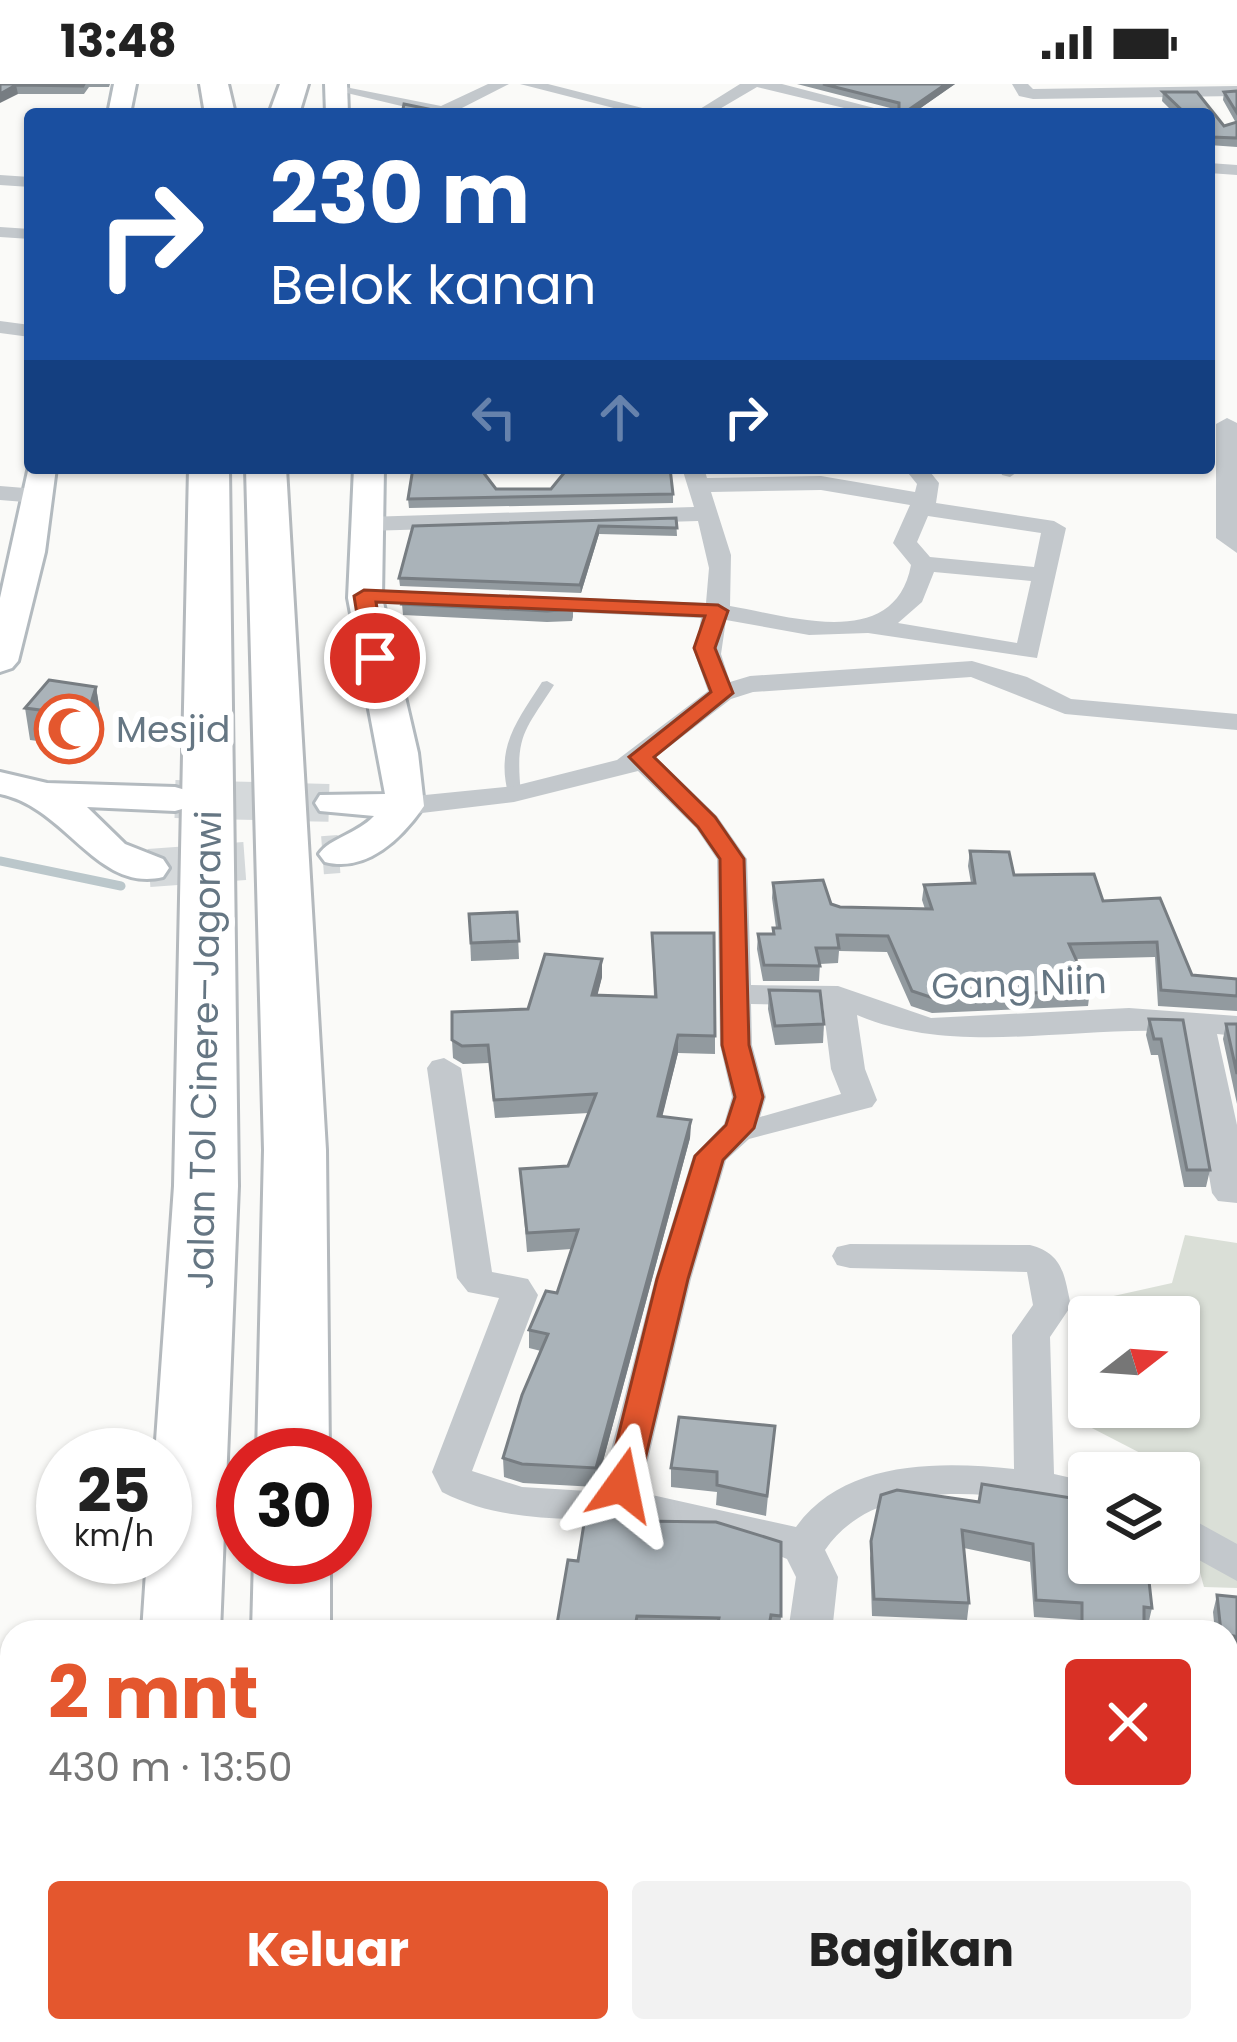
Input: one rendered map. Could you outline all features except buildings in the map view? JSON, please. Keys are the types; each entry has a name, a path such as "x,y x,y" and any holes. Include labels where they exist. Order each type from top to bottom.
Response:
{"highway":[{"name":"Jalan Tol Cinere–Jagorawi","path":"183,1620 206,1186 209,474"},
{"name":"Jalan Tol Cinere–Jagorawi","path":"266,474 296,1150 293,1428"},
{"path":"291,1620 292,1584"}],"main road":[{"path":"339,854 372,842 405,806 403,761 364,596 369,474"},
{"path":"2,648 28,552 39,482"},
{"path":"0,783 44,794 175,799"},
{"path":"44,794 62,806 104,851 149,868"},
{"path":"334,803 405,806"}],"street":[{"path":"458,108 501,84"},
{"path":"529,84 628,108"},
{"path":"593,101 628,84"},
{"path":"710,108 751,84"},
{"path":"762,84 826,108"},
{"path":"1020,84 1029,94 1066,99 1109,88 1237,91"},
{"path":"336,85 434,108"},
{"path":"1201,88 1220,114"},
{"path":"1227,424 1228,538 1237,546"},
{"path":"920,474 928,484 924,505 905,543 923,564 1045,575"},
{"path":"364,596 718,611 809,626 869,626 1028,653 1054,528 820,483 695,476 721,566 718,611 704,648 722,693"},
{"path":"0,493 39,482"},
{"path":"366,524 707,514"},
{"path":"869,626 913,600 919,593 923,564"},
{"path":"405,806 514,794 627,766 722,693 750,684 954,669 986,671 1065,706 1237,722"},
{"path":"1044,695 1071,689 1237,704"},
{"path":"640,757 722,841 738,994 736,1045 749,1097 740,1128 710,1156 673,1279 624,1469 627,1499 641,1508"},
{"name":"Gang Niin","path":"738,994 838,996 902,1023 931,1028 1129,1018 1237,1026"},
{"path":"740,1128 759,1129 860,1100 848,1069 838,996"},
{"path":"1198,1023 1230,1193"},
{"path":"444,1068 475,1278 515,1288 519,1295 459,1449 452,1472 456,1481 484,1493 538,1504 641,1508 774,1535 803,1548 817,1577 812,1620"},
{"path":"850,1256 1030,1257 1044,1266 1052,1306 1031,1336 1034,1488"},
{"path":"803,1548 831,1512 887,1487 941,1482 1068,1494"},
{"path":"1200,1541 1237,1565"}],"lane":[{"path":"514,794 512,738 547,685"}],"shaded area":[{"path":"1185,1235 1237,1243 1237,1588 1204,1587 1200,1573 1200,1452 1138,1452 1092,1428 1200,1428 1200,1296 1114,1296 1172,1283"}],"waterway":[{"path":"0,861 121,886"}],"tunnel":[{"path":"175,799 334,803"},
{"path":"149,868 339,854"}],"place":[{"name":"Mesjid","path":"69,729"}],"route":[{"path":"375,658 364,596 718,611 704,648 722,693 640,757 706,822 732,859 736,1045 749,1097 740,1128 710,1156 673,1279 622,1485"}]}
